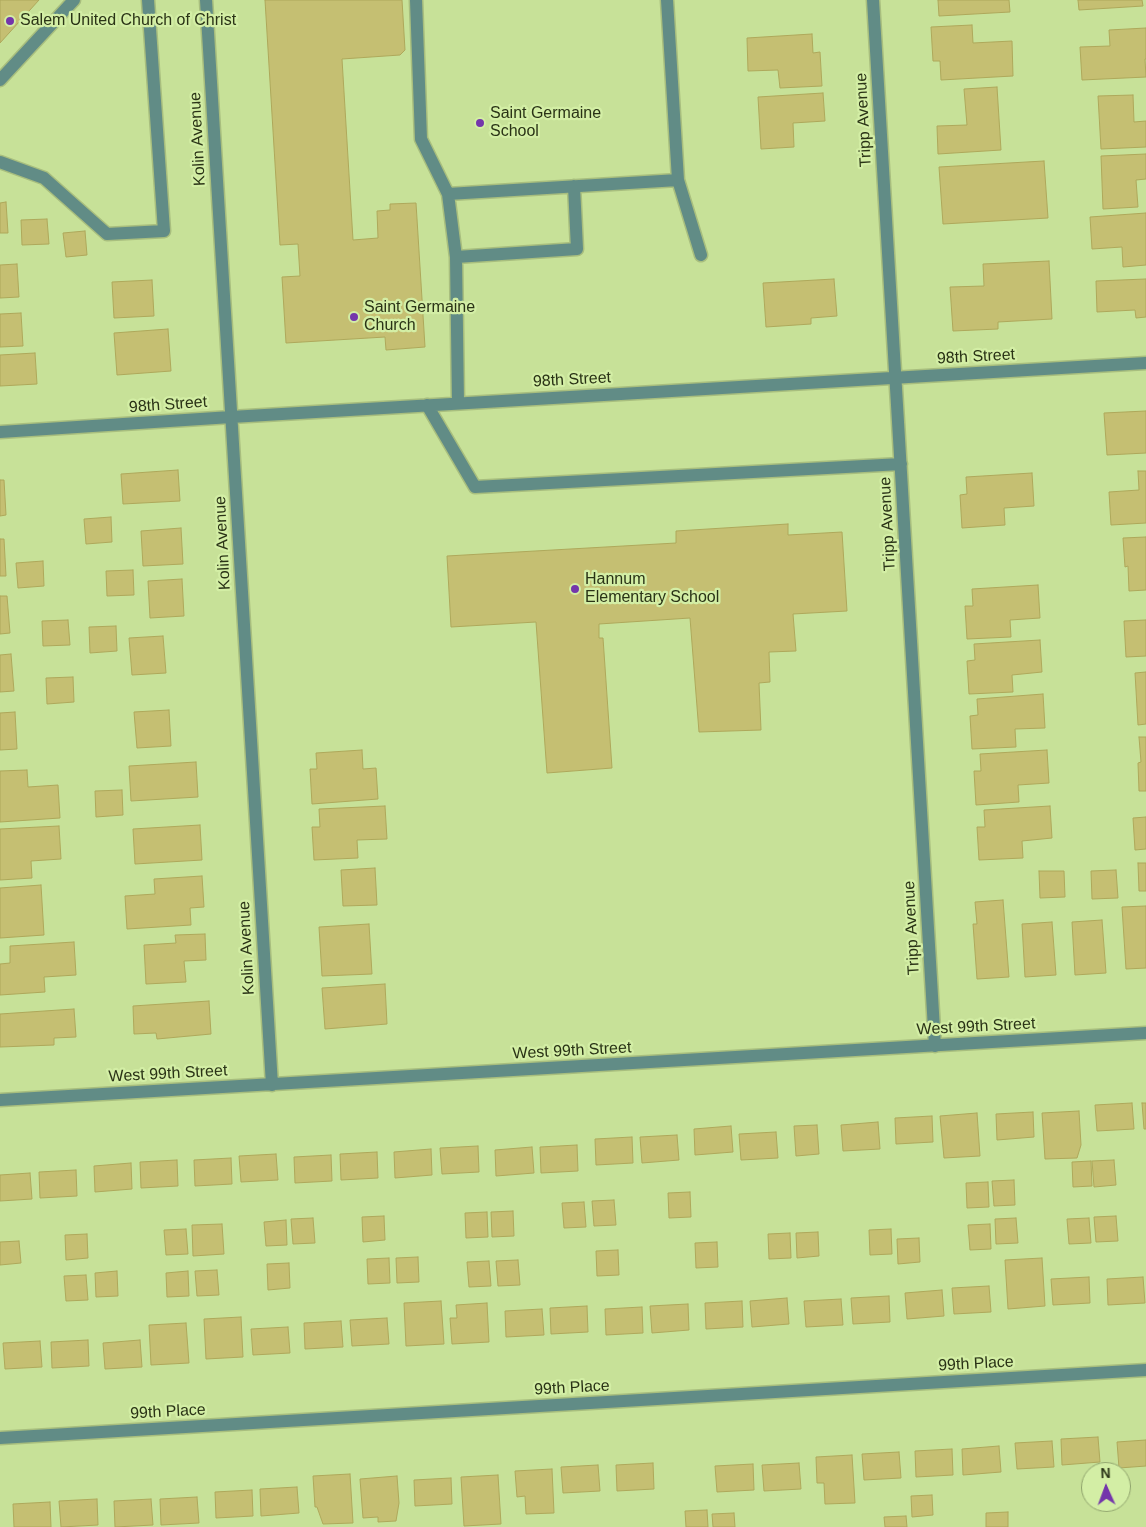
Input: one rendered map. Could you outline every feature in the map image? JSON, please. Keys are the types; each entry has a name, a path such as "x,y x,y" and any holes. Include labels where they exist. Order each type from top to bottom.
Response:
{"street":[{"path":"0,80 74,0"},
{"path":"0,162 44,178 107,234 164,231 148,0"},
{"name":"Kolin Avenue","path":"206,0 272,1084"},
{"path":"416,0 421,139 448,194 456,257 458,403"},
{"path":"668,0 678,180 700,255"},
{"name":"Tripp Avenue","path":"873,0 936,1046"},
{"path":"448,194 678,180"},
{"path":"456,257 577,249 574,186"},
{"name":"98th Street","path":"0,432 1146,363"},
{"path":"427,405 476,487 901,464"},
{"name":"West 99th Street","path":"0,1100 1146,1033"},
{"name":"99th Place","path":"0,1438 1146,1370"}],"building":[{"name":"Salem United Church of Christ","path":"0,0 39,0 0,43"},
{"path":"265,0 402,0 405,50 400,55 342,59 353,240 378,238 377,211 390,210 390,204 416,203 425,347 386,350 385,337 286,343 282,277 300,276 298,244 280,245"},
{"path":"938,0 1009,0 1010,12 939,16"},
{"path":"1078,0 1142,0 1143,6 1079,10"},
{"path":"972,25 973,43 1012,41 1013,76 941,80 940,61 933,61 931,27"},
{"path":"1146,28 1146,77 1082,80 1080,47 1110,46 1109,30"},
{"path":"812,34 813,53 820,52 822,86 780,88 778,70 748,71 747,38"},
{"path":"997,87 1001,150 938,154 937,126 967,125 964,89"},
{"path":"823,93 825,121 793,123 794,147 761,149 758,97"},
{"path":"1133,95 1134,122 1146,121 1146,147 1101,149 1098,96"},
{"path":"1146,154 1146,179 1136,180 1138,207 1103,209 1101,156"},
{"path":"1044,161 1048,218 943,224 939,167"},
{"path":"6,202 8,233 0,233 0,203"},
{"path":"1146,213 1146,265 1123,267 1122,247 1092,249 1090,217"},
{"path":"47,219 49,244 22,245 21,220"},
{"path":"85,231 87,255 66,257 63,233"},
{"path":"1049,261 1052,319 998,322 998,329 953,331 950,287 984,286 983,264"},
{"path":"17,264 19,297 0,298 0,265"},
{"path":"834,279 837,316 811,318 811,324 766,327 763,283"},
{"path":"1146,279 1146,317 1136,318 1135,310 1097,312 1096,281"},
{"path":"152,280 154,316 114,318 112,282"},
{"path":"21,313 23,346 0,347 0,314"},
{"path":"168,329 171,371 117,375 114,333"},
{"path":"35,353 37,384 0,386 0,355"},
{"path":"1146,411 1146,453 1107,455 1104,413"},
{"path":"178,470 180,501 123,504 121,474"},
{"path":"1138,471 1146,471 1146,523 1111,525 1109,492 1139,490"},
{"path":"1032,473 1034,506 1004,508 1005,525 962,528 960,495 967,494 966,477"},
{"path":"0,480 4,480 6,515 0,516"},
{"path":"111,517 112,542 86,544 84,519"},
{"path":"788,524 788,535 842,532 847,611 793,614 796,651 769,652 770,682 759,683 761,730 699,732 690,618 599,624 599,638 603,638 612,768 547,773 536,622 451,627 447,556 676,543 676,531"},
{"path":"181,528 183,564 143,566 141,531"},
{"path":"1146,537 1146,590 1129,591 1128,566 1125,567 1123,538"},
{"path":"0,539 4,539 6,576 0,576"},
{"path":"43,561 44,586 18,588 16,563"},
{"path":"133,570 134,595 107,596 106,571"},
{"path":"182,579 184,616 150,618 148,581"},
{"path":"1038,585 1040,618 1010,620 1011,637 967,639 965,606 973,606 972,589"},
{"path":"0,596 7,596 10,633 0,634"},
{"path":"68,620 70,645 43,646 42,621"},
{"path":"1146,620 1146,656 1126,657 1124,621"},
{"path":"116,626 117,651 90,653 89,627"},
{"path":"163,636 166,673 132,675 129,638"},
{"path":"1040,640 1042,672 1012,675 1013,692 969,694 967,661 975,660 974,644"},
{"path":"11,654 14,691 0,692 0,655"},
{"path":"1146,672 1146,724 1138,725 1135,673"},
{"path":"73,677 74,702 47,704 46,678"},
{"path":"1043,694 1045,728 1015,729 1016,747 972,749 970,716 978,715 977,699"},
{"path":"169,710 171,746 137,748 134,712"},
{"path":"15,712 17,749 0,750 0,713"},
{"path":"1139,737 1146,737 1146,791 1139,791 1138,763 1141,762"},
{"path":"362,750 363,769 376,768 378,799 312,804 310,769 317,769 316,753"},
{"path":"1047,750 1049,783 1018,785 1019,802 976,805 974,771 981,771 980,754"},
{"path":"196,762 198,797 131,801 129,766"},
{"path":"27,770 28,787 58,785 60,818 0,822 0,771"},
{"path":"122,790 123,815 96,817 95,791"},
{"path":"385,806 387,839 357,840 358,858 314,860 312,827 320,827 319,809"},
{"path":"1050,806 1052,838 1022,841 1023,858 979,860 977,827 985,827 984,810"},
{"path":"1146,817 1146,849 1135,850 1133,818"},
{"path":"200,825 202,860 135,864 133,829"},
{"path":"59,826 61,859 31,861 32,878 0,880 0,829"},
{"path":"1138,863 1146,863 1146,891 1139,891"},
{"path":"375,868 377,905 343,906 341,870"},
{"path":"1116,870 1118,898 1092,899 1091,871"},
{"path":"1039,871 1064,871 1065,897 1040,898"},
{"path":"202,876 204,907 190,908 191,925 127,929 125,896 155,894 154,879"},
{"path":"41,885 44,935 0,938 0,888"},
{"path":"1003,900 1009,977 977,979 973,924 977,924 975,902"},
{"path":"1146,906 1146,968 1126,969 1122,907"},
{"path":"1102,920 1106,973 1075,975 1072,922"},
{"path":"1052,922 1056,975 1025,977 1022,924"},
{"path":"369,924 372,974 322,976 319,927"},
{"path":"205,934 206,960 184,961 186,982 146,984 144,945 176,943 175,935"},
{"path":"74,942 76,975 44,977 45,992 0,995 0,964 10,963 10,946"},
{"path":"385,984 387,1024 325,1029 322,988"},
{"path":"209,1001 211,1034 157,1039 156,1033 134,1034 133,1006"},
{"path":"74,1009 76,1037 54,1038 54,1045 0,1047 0,1014"},
{"path":"1132,1103 1134,1129 1097,1131 1095,1105"},
{"path":"1142,1103 1146,1103 1146,1129 1144,1129"},
{"path":"1079,1111 1081,1145 1077,1158 1045,1159 1042,1113"},
{"path":"1033,1112 1034,1137 997,1140 996,1114"},
{"path":"977,1113 980,1156 944,1158 940,1116"},
{"path":"932,1116 933,1142 896,1144 895,1118"},
{"path":"878,1122 880,1149 843,1151 841,1125"},
{"path":"817,1125 819,1154 796,1156 794,1126"},
{"path":"731,1126 733,1152 695,1155 694,1129"},
{"path":"776,1132 778,1158 741,1160 739,1134"},
{"path":"677,1135 679,1160 642,1163 640,1137"},
{"path":"632,1137 633,1163 596,1165 595,1139"},
{"path":"577,1145 578,1171 541,1173 540,1147"},
{"path":"478,1146 479,1172 442,1174 440,1148"},
{"path":"532,1147 534,1173 496,1176 495,1150"},
{"path":"431,1149 432,1175 395,1178 394,1152"},
{"path":"377,1152 378,1178 341,1180 340,1154"},
{"path":"276,1154 278,1180 241,1182 239,1156"},
{"path":"331,1155 332,1181 295,1183 294,1157"},
{"path":"231,1158 232,1184 195,1186 194,1160"},
{"path":"177,1160 178,1186 141,1188 140,1162"},
{"path":"1114,1160 1116,1185 1094,1187 1092,1161"},
{"path":"1091,1161 1092,1186 1073,1187 1072,1162"},
{"path":"131,1163 132,1189 95,1192 94,1166"},
{"path":"76,1170 77,1196 40,1198 39,1172"},
{"path":"30,1173 32,1199 0,1201 0,1175"},
{"path":"1014,1180 1015,1205 994,1206 992,1181"},
{"path":"988,1182 989,1207 967,1208 966,1183"},
{"path":"690,1192 691,1217 669,1218 668,1193"},
{"path":"614,1200 616,1225 594,1226 592,1201"},
{"path":"584,1202 586,1227 564,1228 562,1203"},
{"path":"513,1211 514,1236 492,1237 491,1212"},
{"path":"487,1212 488,1237 466,1238 465,1213"},
{"path":"384,1216 385,1240 363,1242 362,1217"},
{"path":"1116,1216 1118,1241 1096,1242 1094,1217"},
{"path":"313,1218 315,1243 293,1244 291,1219"},
{"path":"1016,1218 1018,1243 996,1244 995,1219"},
{"path":"1089,1218 1091,1243 1069,1244 1067,1219"},
{"path":"286,1220 287,1245 266,1246 264,1222"},
{"path":"222,1224 224,1254 193,1256 192,1225"},
{"path":"990,1224 991,1249 970,1250 968,1225"},
{"path":"186,1229 188,1254 166,1255 164,1230"},
{"path":"891,1229 892,1254 870,1255 869,1230"},
{"path":"818,1232 819,1256 797,1258 796,1233"},
{"path":"790,1233 791,1258 769,1259 768,1234"},
{"path":"87,1234 88,1258 66,1260 65,1235"},
{"path":"919,1238 920,1262 898,1264 897,1239"},
{"path":"19,1241 21,1263 0,1265 0,1242"},
{"path":"717,1242 718,1267 696,1268 695,1243"},
{"path":"618,1250 619,1275 597,1276 596,1251"},
{"path":"418,1257 419,1282 397,1283 396,1258"},
{"path":"389,1258 390,1283 368,1284 367,1259"},
{"path":"1042,1258 1045,1306 1008,1309 1005,1260"},
{"path":"518,1260 520,1285 498,1286 496,1261"},
{"path":"489,1261 491,1286 469,1287 467,1262"},
{"path":"289,1263 290,1288 268,1290 267,1264"},
{"path":"217,1270 219,1295 197,1296 195,1271"},
{"path":"117,1271 118,1296 96,1297 95,1273"},
{"path":"188,1271 189,1296 167,1297 166,1273"},
{"path":"86,1275 88,1300 66,1301 64,1276"},
{"path":"1089,1277 1090,1303 1053,1305 1051,1279"},
{"path":"1143,1277 1145,1303 1108,1305 1107,1279"},
{"path":"989,1286 991,1312 954,1314 952,1288"},
{"path":"942,1290 944,1316 907,1319 905,1293"},
{"path":"889,1296 890,1322 853,1324 851,1298"},
{"path":"787,1298 789,1324 752,1327 750,1301"},
{"path":"841,1299 843,1325 806,1327 804,1301"},
{"path":"441,1301 444,1344 406,1346 404,1303"},
{"path":"742,1301 743,1327 706,1329 705,1303"},
{"path":"487,1303 489,1342 452,1344 450,1318 457,1318 456,1305"},
{"path":"688,1304 689,1330 652,1333 650,1306"},
{"path":"587,1306 588,1332 551,1334 550,1308"},
{"path":"642,1307 643,1333 606,1335 605,1309"},
{"path":"542,1309 544,1335 506,1337 505,1311"},
{"path":"241,1317 243,1357 206,1359 204,1319"},
{"path":"387,1318 389,1344 352,1346 350,1320"},
{"path":"341,1321 343,1347 305,1349 304,1323"},
{"path":"186,1323 189,1363 151,1365 149,1325"},
{"path":"288,1327 290,1353 253,1355 251,1329"},
{"path":"88,1340 89,1366 52,1368 51,1342"},
{"path":"140,1340 142,1367 105,1369 103,1343"},
{"path":"40,1341 42,1367 5,1369 3,1343"},
{"path":"1098,1437 1100,1462 1062,1465 1061,1439"},
{"path":"1146,1440 1146,1466 1131,1467 1131,1462 1119,1462 1117,1442"},
{"path":"1052,1441 1054,1467 1017,1469 1015,1443"},
{"path":"999,1446 1001,1472 963,1475 962,1449"},
{"path":"952,1449 953,1475 916,1477 915,1451"},
{"path":"899,1452 901,1478 864,1480 862,1454"},
{"path":"852,1455 855,1503 825,1504 824,1483 817,1483 816,1457"},
{"path":"653,1463 654,1489 617,1491 616,1465"},
{"path":"799,1463 801,1489 764,1491 762,1465"},
{"path":"753,1464 754,1490 717,1492 715,1466"},
{"path":"598,1465 600,1491 563,1493 561,1467"},
{"path":"552,1469 554,1513 526,1514 525,1496 517,1497 515,1471"},
{"path":"350,1474 353,1523 323,1524 317,1507 315,1507 313,1476"},
{"path":"498,1475 501,1524 464,1526 461,1477"},
{"path":"397,1476 399,1503 396,1521 378,1522 378,1517 363,1518 360,1479"},
{"path":"451,1478 452,1504 415,1506 414,1480"},
{"path":"297,1487 299,1513 261,1516 260,1489"},
{"path":"252,1490 253,1516 216,1518 215,1492"},
{"path":"932,1495 933,1515 912,1517 911,1496"},
{"path":"197,1497 199,1523 161,1525 160,1499"},
{"path":"97,1499 98,1525 61,1527 59,1501"},
{"path":"151,1499 153,1525 115,1527 114,1501"},
{"path":"50,1502 51,1527 14,1527 13,1504"},
{"path":"707,1510 708,1527 686,1527 685,1511"},
{"path":"1008,1512 1008,1527 986,1527 986,1513"},
{"path":"734,1513 735,1527 713,1527 712,1514"},
{"path":"906,1516 907,1527 885,1527 884,1517"}],"place":[{"name":"Salem United Church of Christ","path":"10,21"},
{"name":"Saint Germaine School","path":"480,123"},
{"name":"Saint Germaine Church","path":"354,317"},
{"name":"Hannum Elementary School","path":"575,589"}]}
